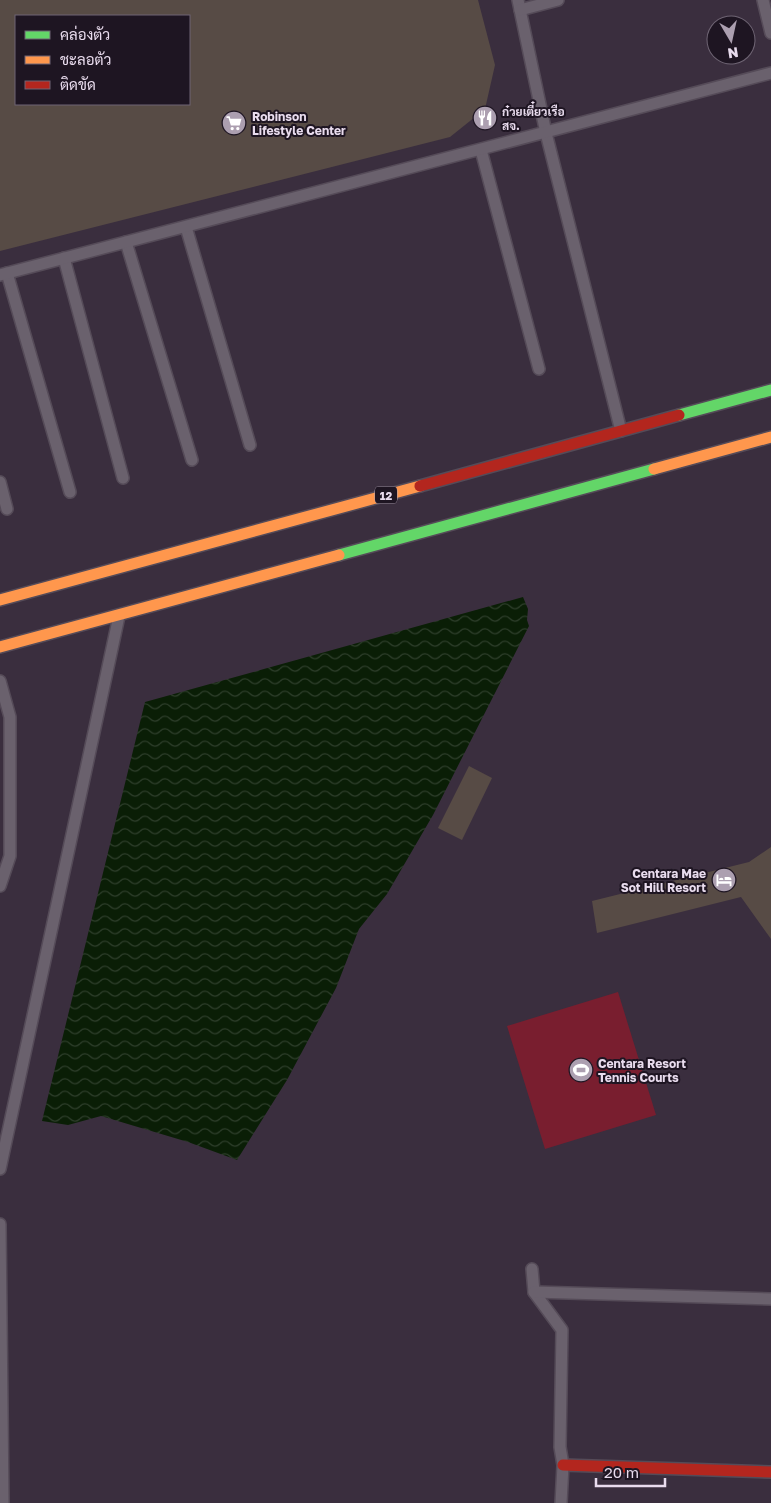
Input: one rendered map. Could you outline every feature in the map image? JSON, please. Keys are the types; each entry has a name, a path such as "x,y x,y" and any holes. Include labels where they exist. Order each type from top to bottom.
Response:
{"main road":[{"path":"759,393 771,384"},
{"name":"12","path":"0,600 771,390"},
{"path":"0,647 770,438"},
{"path":"563,1464 771,1472"}],"lane":[{"path":"558,0 520,5 546,133 621,430"},
{"path":"763,0 771,33"},
{"path":"70,492 3,274 771,73"},
{"path":"480,150 539,369"},
{"path":"186,227 250,445"},
{"path":"126,242 192,460"},
{"path":"64,258 124,478"},
{"path":"0,482 7,509"},
{"path":"0,1169 119,614"},
{"path":"0,680 10,717 10,856 0,886"},
{"path":"0,1224 3,1503"},
{"path":"532,1269 534,1292 562,1330 560,1447 563,1464 562,1503"},
{"path":"534,1292 771,1299"}],"shaded area":[{"name":"Centara Resort Tennis Courts","path":"618,992 656,1115 545,1149 507,1026"}],"water":[{"path":"523,597 528,609 527,620 529,626 433,815 387,894 359,929 336,988 287,1080 237,1160 188,1142 101,1116 68,1125 42,1121 145,702"}],"building":[{"name":"Robinson Lifestyle Center","path":"0,0 478,0 495,65 485,109 450,137 0,251"},
{"path":"469,766 492,778 462,840 438,828"},
{"name":"Centara Mae Sot Hill Resort","path":"771,847 771,939 741,897 597,933 592,901 749,862"}],"traffic: fast":[{"path":"679,415 771,390"},
{"path":"339,555 654,469"}],"traffic: slow":[{"path":"654,469 771,437"},
{"path":"0,600 420,486"},
{"path":"0,647 339,555"}],"traffic: jam":[{"path":"420,486 679,415"},
{"path":"563,1465 771,1472"}],"place":[{"name":"ก๋วยเตี๋ยวเรือ สจ.","path":"485,118"},
{"name":"Robinson Lifestyle Center","path":"234,123"},
{"name":"Centara Mae Sot Hill Resort","path":"724,880"},
{"name":"Centara Resort Tennis Courts","path":"581,1070"}]}
